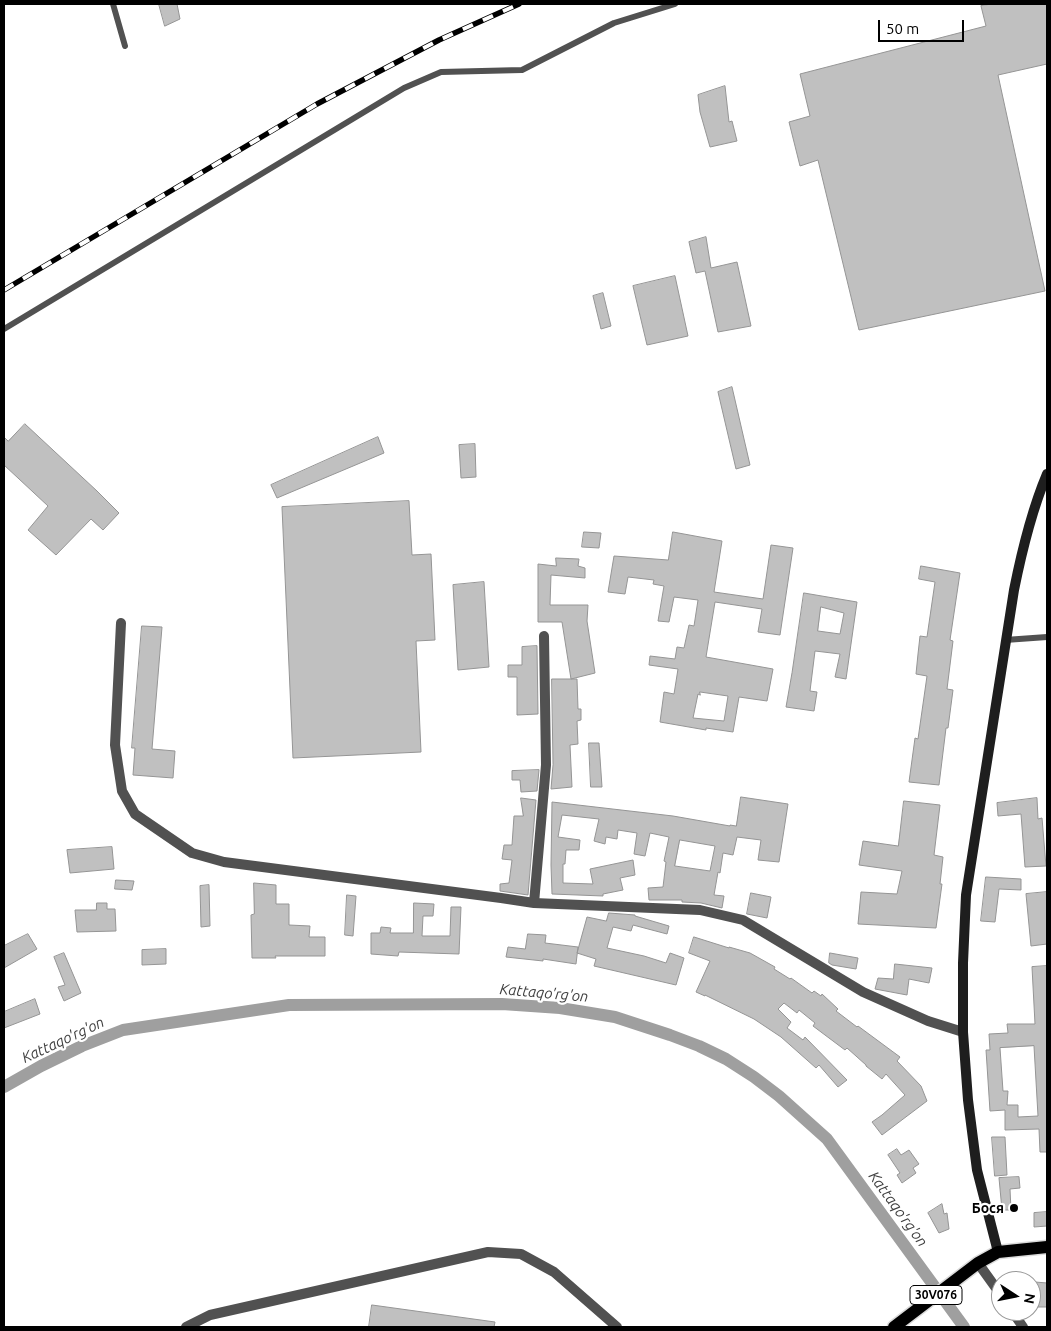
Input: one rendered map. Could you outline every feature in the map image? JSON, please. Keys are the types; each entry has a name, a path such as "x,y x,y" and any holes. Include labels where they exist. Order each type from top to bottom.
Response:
{"main road":[{"path":"1047,474 1024,540 1014,590 966,895 962,997 968,1100 977,1170 998,1252 1047,1247"},
{"name":"30V076","path":"894,1327 978,1263 998,1252"}],"street":[{"path":"121,623 115,745 122,790 134,814 192,853 224,862 534,903 700,910 743,920 864,992 928,1021 963,1032"},
{"path":"534,903 546,765 544,636"},
{"path":"186,1327 210,1315 488,1252 521,1254 554,1272 617,1327"},
{"path":"978,1263 991,1281"}],"lane":[{"path":"113,4 125,46"},
{"path":"4,329 404,88 441,72 522,70 614,24 675,4"},
{"path":"1006,640 1047,637"}],"building":[{"path":"159,4 177,4 180,19 165,26"},
{"path":"992,4 1047,4 1047,64 998,75 1045,291 859,330 818,160 800,166 789,122 810,116 800,74 986,26 981,6"},
{"path":"725,86 729,122 732,121 737,141 710,147 700,112 698,95"},
{"path":"706,237 711,268 737,262 751,326 718,332 705,271 696,273 689,242"},
{"path":"675,276 688,336 647,345 633,286"},
{"path":"603,293 611,326 601,329 593,296"},
{"path":"732,387 750,465 736,469 718,392"},
{"path":"25,424 119,513 103,530 91,519 56,555 28,530 48,506 4,465 4,437 8,441"},
{"path":"378,437 384,453 277,498 271,485"},
{"path":"475,444 476,477 461,478 459,445"},
{"path":"409,501 412,555 431,554 435,640 416,641 421,752 293,758 282,507"},
{"path":"584,532 601,533 599,548 582,547"},
{"path":"673,532 722,541 714,592 763,599 771,545 793,548 780,635 758,632 762,609 715,602 706,657 773,669 767,701 739,697 733,732 706,728 706,730 660,722 664,692 674,694 678,669 649,665 650,656 675,659 677,647 684,648 689,625 694,626 698,600 674,597 669,622 658,621 664,586 653,584 654,580 628,577 625,594 608,592 614,556 668,560","holes":["700,692 728,696 724,721 693,718"]},
{"path":"556,558 579,559 578,566 585,568 585,578 551,575 550,605 588,605 587,621 595,673 571,679 562,622 538,622 538,564 556,566"},
{"path":"921,566 960,573 950,640 953,641 947,689 953,690 939,785 909,782 915,738 918,739 927,676 916,674 920,636 927,637 935,582 919,579"},
{"path":"484,582 489,667 458,670 453,585"},
{"path":"804,593 857,602 846,679 835,677 840,654 815,651 810,691 817,692 814,711 786,707","holes":["821,607 844,613 840,634 818,631"]},
{"path":"142,626 162,627 152,749 175,751 173,778 133,775 135,748 132,748"},
{"path":"537,646 538,714 517,715 517,677 508,677 508,665 522,665 522,647"},
{"path":"552,679 577,679 578,709 581,709 581,720 577,721 578,744 570,745 572,787 551,789 553,765"},
{"path":"589,743 599,743 602,787 591,787"},
{"path":"539,770 537,791 521,792 520,780 512,780 512,771"},
{"path":"741,797 788,804 779,862 758,860 761,840 737,837 733,855 723,853 714,895 724,896 722,908 701,903 682,902 682,900 649,900 648,888 663,887 666,862 664,861 669,837 650,833 645,856 634,854 637,833 618,830 617,839 606,837 605,844 594,841 599,819 562,815 558,837 580,840 579,850 566,850 565,864 563,864 563,883 593,884 590,869 633,860 635,875 620,878 623,890 603,894 603,896 552,894 552,802 673,816 736,826","holes":["680,840 715,846 710,871 675,866"]},
{"path":"521,798 536,800 528,895 500,891 500,884 509,883 512,860 502,859 504,845 512,845 514,816 523,816"},
{"path":"1037,798 1038,819 1042,818 1046,866 1025,867 1021,814 998,816 997,803"},
{"path":"904,801 940,805 934,855 943,857 940,884 942,884 936,928 858,924 861,892 897,894 902,871 859,865 863,841 898,846"},
{"path":"112,847 114,869 70,873 67,850"},
{"path":"986,877 1021,879 1021,890 999,889 995,922 981,921"},
{"path":"116,880 134,881 132,890 115,889"},
{"path":"254,883 276,885 276,904 289,904 289,925 310,926 309,937 325,937 325,956 252,958 251,915 254,914"},
{"path":"209,885 210,926 201,927 200,886"},
{"path":"1047,892 1047,944 1031,946 1026,894"},
{"path":"751,893 771,897 767,918 747,914"},
{"path":"347,895 356,896 353,936 345,935"},
{"path":"97,903 107,903 107,909 115,909 116,931 77,932 75,910 96,910"},
{"path":"414,903 434,904 433,916 423,916 422,936 450,936 451,907 461,907 459,954 399,952 398,956 371,954 371,933 380,933 381,927 391,928 390,933 413,933"},
{"path":"609,913 635,915 669,926 667,934 633,925 631,931 613,927 607,948 666,963 670,953 684,958 676,985 594,966 596,959 577,953 587,917 606,921"},
{"path":"28,934 37,949 4,968 4,946"},
{"path":"528,934 546,935 545,943 578,947 576,964 543,959 543,961 506,957 508,947 525,949"},
{"path":"694,937 750,953 775,967 774,969 812,993 814,991 821,996 822,994 838,1009 836,1011 900,1057 897,1061 921,1086 927,1101 882,1135 872,1122 905,1095 886,1074 882,1079 847,1048 845,1050 813,1026 815,1023 799,1010 797,1013 784,1003 778,1009 791,1022 787,1028 803,1040 805,1037 847,1080 838,1087 819,1065 816,1068 781,1037 754,1019 696,992 710,961 689,953"},
{"path":"166,949 166,964 142,965 142,950"},
{"path":"64,953 81,993 64,1001 58,987 65,985 54,957"},
{"path":"830,953 858,958 856,969 832,965 829,963"},
{"path":"895,964 932,968 929,983 909,979 907,995 875,989 878,978 893,979"},
{"path":"1047,966 1047,1152 1040,1152 1039,1129 1005,1130 1005,1110 990,1111 986,1050 990,1050 989,1034 1008,1033 1007,1024 1035,1024 1032,967","holes":["1034,1046 1038,1116 1018,1117 1018,1105 1007,1105 1008,1091 1003,1091 1000,1048"]},
{"path":"35,999 40,1014 4,1028 4,1012"},
{"path":"992,1137 1005,1137 1007,1175 995,1176"},
{"path":"897,1149 901,1155 909,1150 919,1164 913,1168 916,1173 902,1183 897,1175 900,1173 888,1155"},
{"path":"1019,1177 1020,1188 1010,1189 1011,1210 1002,1210 999,1178"},
{"path":"942,1204 944,1214 947,1213 949,1229 939,1233 928,1213"},
{"path":"1047,1212 1047,1226 1034,1227 1034,1213"},
{"path":"1041,1282 1047,1283 1047,1307 1041,1307"},
{"path":"372,1305 495,1322 494,1327 369,1327"}],"waterway":[{"name":"Kattaqo'rg'on","path":"4,1087 82,1046 123,1030 289,1005 502,1004 560,1008 615,1017 670,1035 726,1059 779,1096 827,1139 964,1327"}],"railway":[{"path":"4,290 317,104 439,40 519,4"}],"place":[{"name":"Бося","path":"1014,1208"}]}
